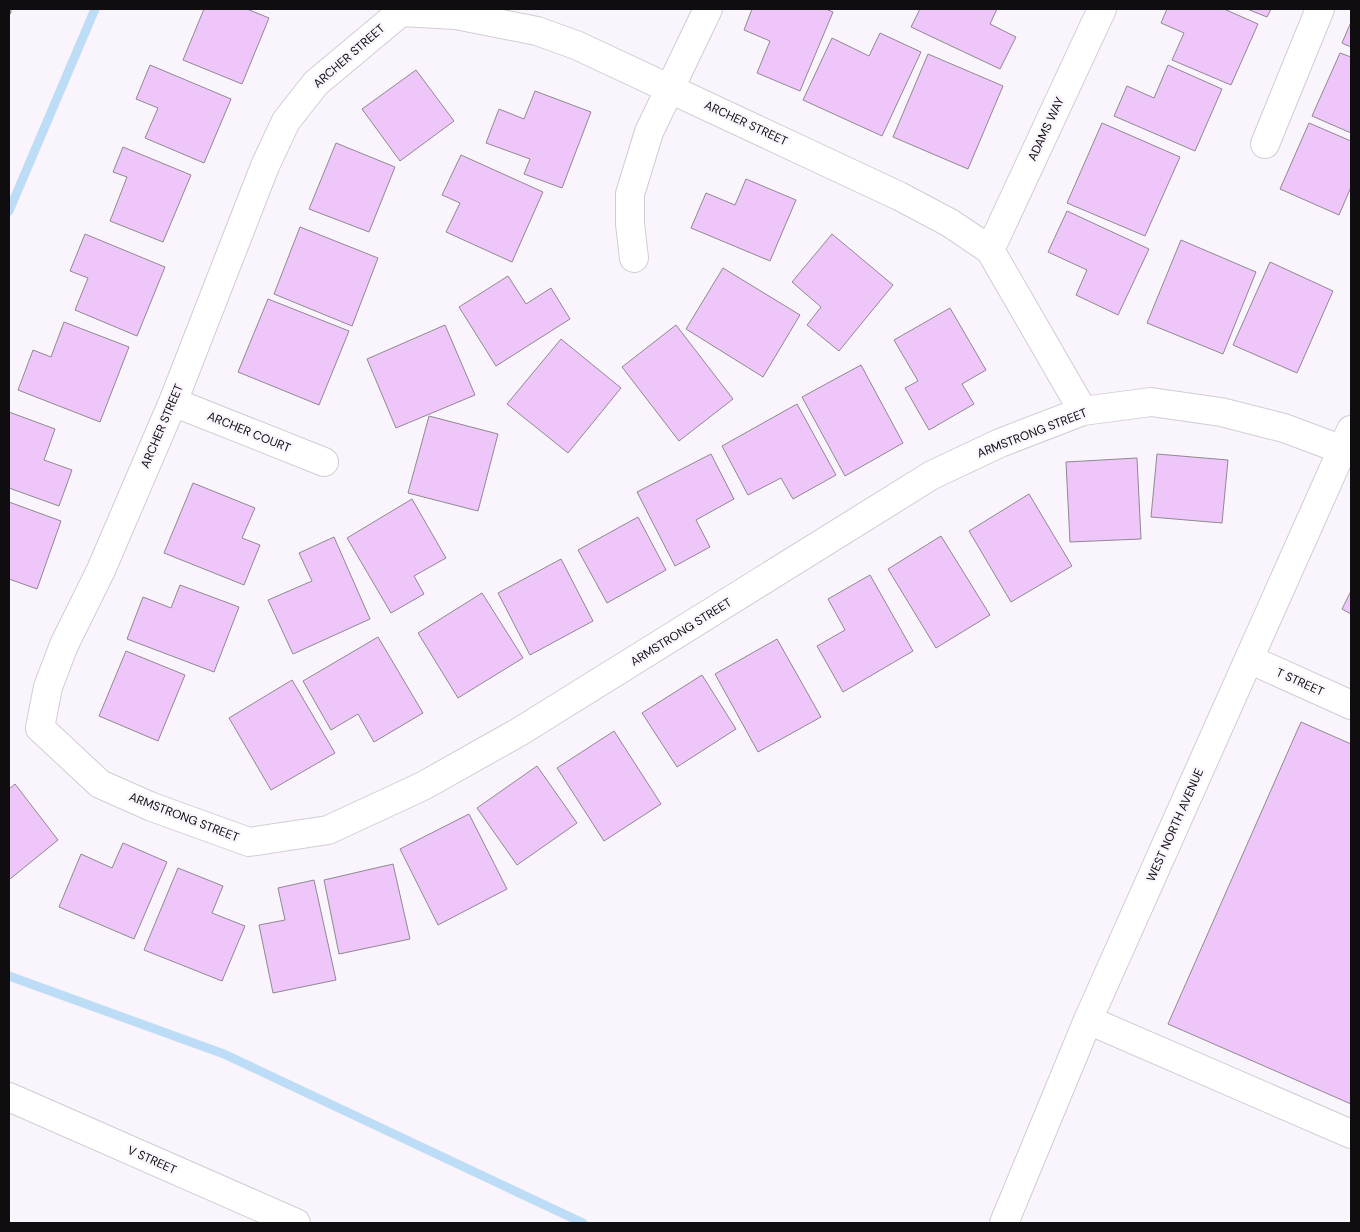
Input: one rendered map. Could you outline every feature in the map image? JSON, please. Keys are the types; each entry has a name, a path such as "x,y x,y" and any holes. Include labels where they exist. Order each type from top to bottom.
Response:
{"street":[{"path":"634,258 630,224 630,194 649,132 672,88 708,9"},
{"name":"ADAMS WAY","path":"990,250 1102,9"},
{"path":"1265,144 1320,9"},
{"name":"ARCHER STREET","path":"40,728 48,687 64,645 101,570 173,402 265,166 286,121 316,83 400,10 456,15 537,30 576,45 672,88 899,196 950,223 990,250 1083,411"},
{"name":"ARCHER COURT","path":"173,402 324,462"},
{"name":"ARMSTRONG STREET","path":"40,728 100,784 152,807 240,839 249,842 328,830 423,786 519,732 932,476 1000,443 1083,411 1152,402 1211,410 1348,444"},
{"name":"WEST NORTH AVENUE","path":"1004,1223 1088,1020 1348,444"},
{"name":"T STREET","path":"1249,660 1351,706"},
{"path":"1088,1020 1351,1134"},
{"name":"V STREET","path":"9,1097 296,1223"}],"path":[{"path":"9,14 11,9"}],"building":[{"path":"204,9 247,9 269,18 242,84 183,60"},
{"path":"752,9 826,9 833,12 800,91 757,73 770,41 744,30"},
{"path":"920,9 997,9 990,24 1016,37 1000,69 911,27"},
{"path":"1167,9 1224,9 1258,24 1231,85 1172,60 1184,33 1161,23"},
{"path":"1247,9 1271,9 1267,17"},
{"path":"1351,22 1351,47 1342,43"},
{"path":"880,33 921,52 882,136 803,100 832,38 869,56"},
{"path":"1340,53 1351,57 1351,133 1312,116"},
{"path":"928,54 1003,86 968,169 893,137"},
{"path":"150,65 231,99 204,163 145,138 158,108 136,99"},
{"path":"1168,65 1222,89 1195,151 1114,116 1127,86 1154,98"},
{"path":"416,70 454,121 400,161 362,109"},
{"path":"535,91 591,112 562,188 524,174 530,159 486,143 499,109 524,119"},
{"path":"1102,123 1180,157 1145,236 1067,203"},
{"path":"1309,123 1351,141 1351,187 1339,215 1280,189"},
{"path":"336,143 395,167 369,232 309,209"},
{"path":"123,147 191,175 163,242 110,221 127,177 113,172"},
{"path":"461,155 543,192 512,262 446,232 460,203 442,195"},
{"path":"746,179 796,200 770,261 691,228 706,193 735,205"},
{"path":"1067,211 1149,249 1118,315 1076,295 1087,270 1048,252"},
{"path":"300,227 378,258 352,326 274,294"},
{"path":"85,234 165,267 137,336 75,310 88,278 70,271"},
{"path":"832,234 893,285 839,351 807,325 821,307 792,282"},
{"path":"1181,240 1256,272 1223,354 1147,323"},
{"path":"1270,262 1333,291 1297,373 1233,345"},
{"path":"723,268 800,315 763,377 686,329"},
{"path":"508,276 526,304 551,288 570,319 496,366 459,307"},
{"path":"268,299 349,331 319,405 238,372"},
{"path":"950,308 986,370 962,384 974,404 929,430 905,388 918,381 894,340"},
{"path":"64,322 129,347 100,422 18,390 33,350 51,357"},
{"path":"445,325 475,395 396,428 367,359"},
{"path":"676,325 733,399 679,441 622,367"},
{"path":"561,339 621,388 568,453 507,404"},
{"path":"861,365 903,443 845,476 802,397"},
{"path":"797,404 836,475 793,499 781,478 748,495 722,446"},
{"path":"9,412 55,429 44,460 72,470 59,506 9,488"},
{"path":"429,416 498,434 478,511 408,493"},
{"path":"711,454 734,499 696,520 710,547 675,566 637,492"},
{"path":"1157,454 1228,460 1222,523 1151,517"},
{"path":"1137,458 1141,539 1070,542 1066,462"},
{"path":"193,483 255,508 242,538 260,545 244,585 164,553"},
{"path":"1029,494 1072,566 1011,602 969,531"},
{"path":"412,499 446,558 414,576 424,594 391,613 347,538"},
{"path":"9,502 61,521 37,589 9,579"},
{"path":"638,517 666,570 607,603 578,550"},
{"path":"941,536 990,615 936,648 888,569"},
{"path":"334,537 370,619 293,654 268,600 312,581 299,553"},
{"path":"561,559 593,621 530,655 498,593"},
{"path":"870,575 913,651 843,692 817,646 845,630 828,599"},
{"path":"180,585 239,607 214,672 127,639 143,597 171,608"},
{"path":"1351,591 1351,614 1342,609"},
{"path":"482,593 523,658 458,698 418,633"},
{"path":"378,637 423,713 374,742 358,714 331,730 303,681"},
{"path":"777,639 821,717 758,752 715,674"},
{"path":"126,651 185,675 158,741 99,716"},
{"path":"702,675 736,729 677,767 642,713"},
{"path":"292,680 335,753 271,790 229,718"},
{"path":"1301,722 1351,744 1351,1104 1168,1024"},
{"path":"614,731 661,804 604,841 557,768"},
{"path":"537,766 577,823 517,865 477,808"},
{"path":"15,784 58,840 10,879 9,789"},
{"path":"469,814 507,889 438,925 400,849"},
{"path":"123,843 167,862 134,939 59,907 81,854 112,868"},
{"path":"393,864 410,939 339,954 324,880"},
{"path":"178,868 223,886 212,913 245,926 222,981 144,950"},
{"path":"314,880 336,980 273,993 259,925 285,920 278,888"}],"waterway":[{"path":"9,211 95,9"},
{"path":"9,976 224,1054 583,1223"}]}
